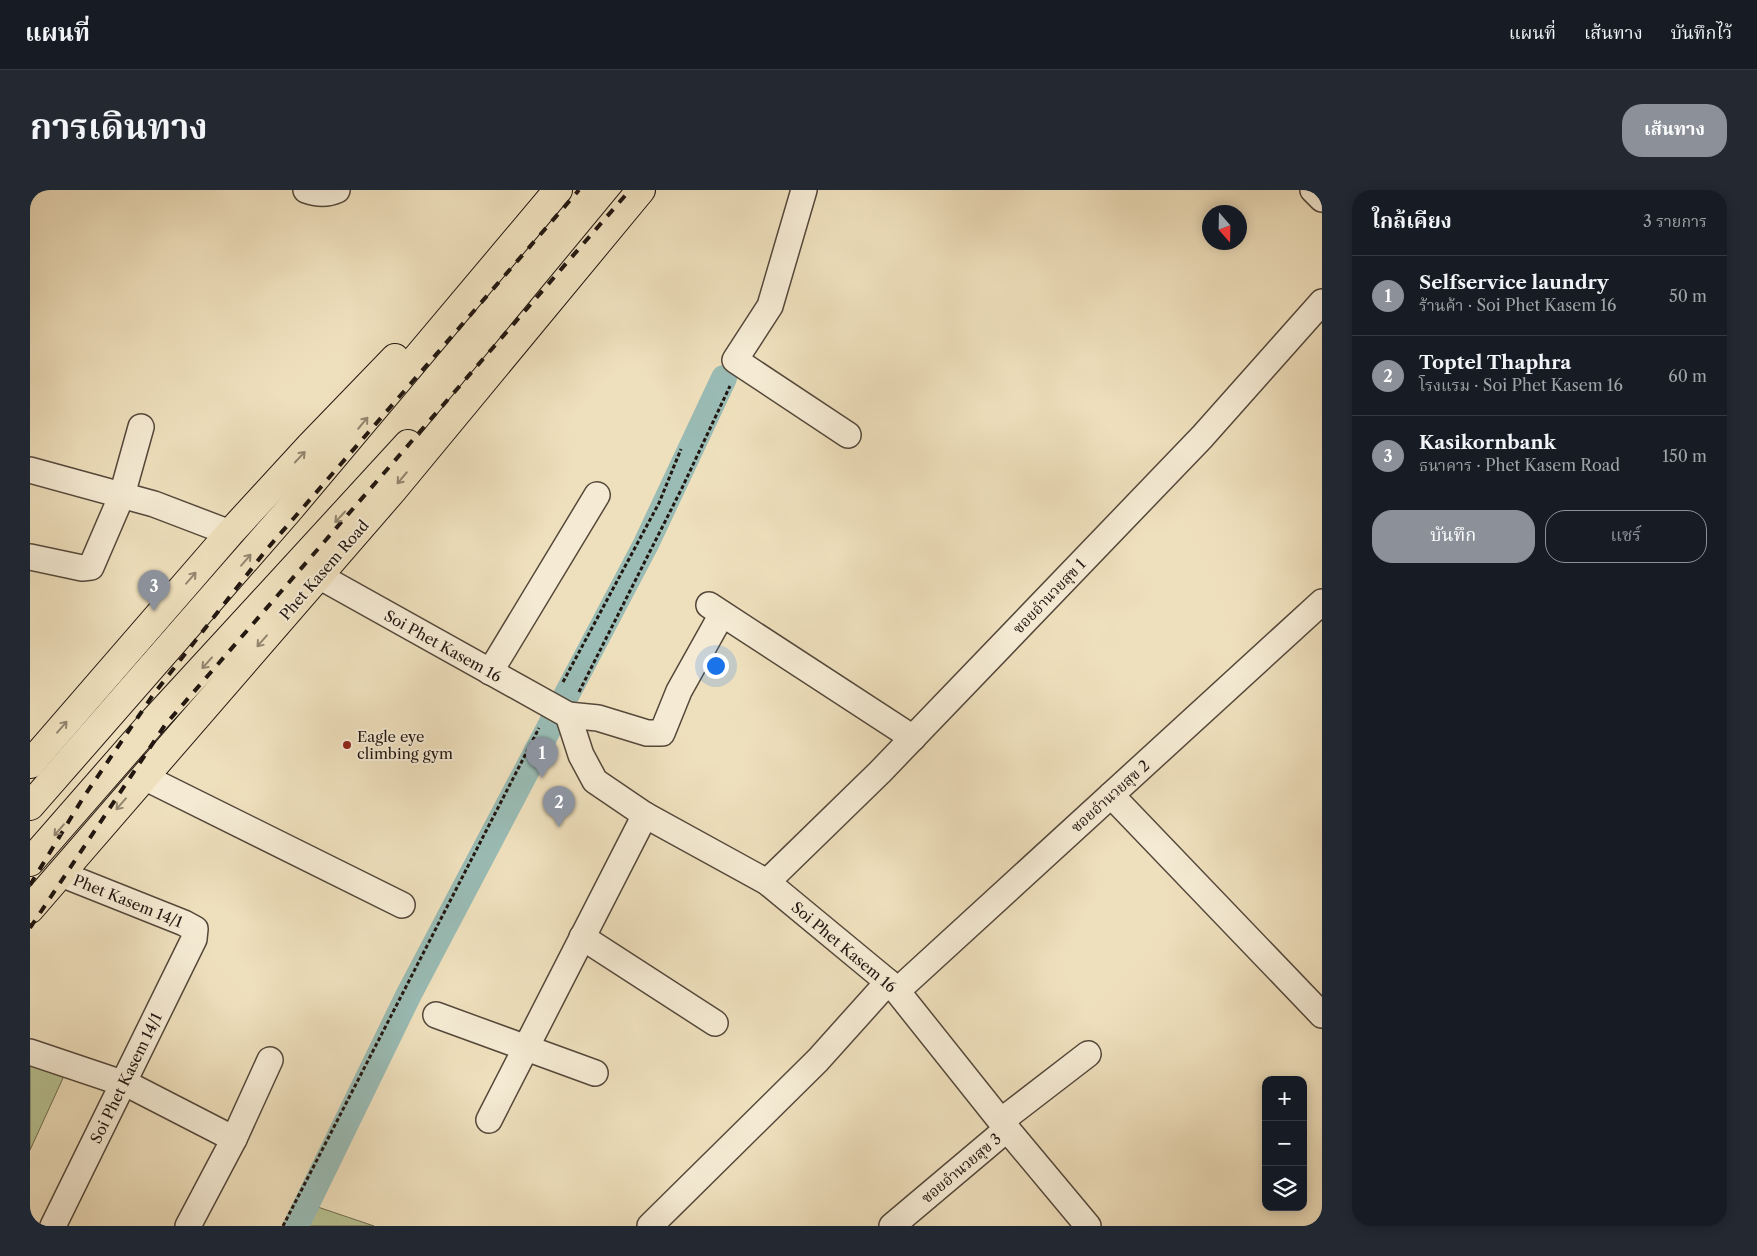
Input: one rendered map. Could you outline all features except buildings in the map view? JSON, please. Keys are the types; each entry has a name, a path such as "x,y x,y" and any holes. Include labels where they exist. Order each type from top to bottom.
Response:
{"main road":[{"path":"30,764 230,533 310,446 557,190"},
{"path":"30,806 295,503 557,190"},
{"name":"Phet Kasem Road","path":"30,909 319,576 642,190"},
{"name":"Phet Kasem Road","path":"30,862 148,727 316,543 612,225"}],"street":[{"path":"306,190 317,194 331,193 337,190"},
{"path":"804,190 770,306 735,360 848,435"},
{"name":"ซอยอำนวยสุข 1","path":"767,882 880,772 1202,437 1322,302"},
{"path":"30,557 82,568 91,567 122,495 141,427"},
{"path":"30,470 154,504 230,533"},
{"path":"490,672 597,495"},
{"name":"Soi Phet Kasem 16","path":"319,576 560,710 598,718 647,733 662,732 715,610 913,738"},
{"name":"ซอยอำนวยสุข 2","path":"650,1226 893,987 1111,795 1322,602"},
{"name":"Soi Phet Kasem 16","path":"560,710 580,755 595,781 645,815 767,882 893,987 1088,1226"},
{"path":"144,777 402,905"},
{"path":"1111,795 1322,1015"},
{"path":"489,1120 645,815"},
{"name":"Phet Kasem 14/1","path":"62,874 195,929"},
{"name":"Soi Phet Kasem 14/1","path":"53,1226 194,940 195,929"},
{"path":"582,937 715,1023"},
{"path":"436,1015 595,1073"},
{"path":"30,1052 131,1086 234,1139"},
{"name":"ซอยอำนวยสุข 3","path":"892,1226 1004,1125 1088,1054"},
{"path":"188,1226 234,1139 270,1060"}],"path":[{"path":"283,1226 392,1010 682,488 729,389 735,360"},
{"path":"560,710 659,503 681,449"}],"green space":[{"path":"30,1052 69,1065 30,1150"},
{"path":"300,1201 374,1226 288,1226"}],"waterway":[{"path":"296,1226 409,994 646,544 724,378"}],"railway":[{"path":"30,885 83,798 153,695 267,549 579,190"},
{"path":"30,928 165,725 630,190"}],"place":[{"name":"Kasikornbank","path":"154,611"},
{"name":"Eagle eye climbing gym","path":"347,745"},
{"name":"Selfservice laundry","path":"542,778"},
{"name":"Toptel Thaphra","path":"559,827"}]}
